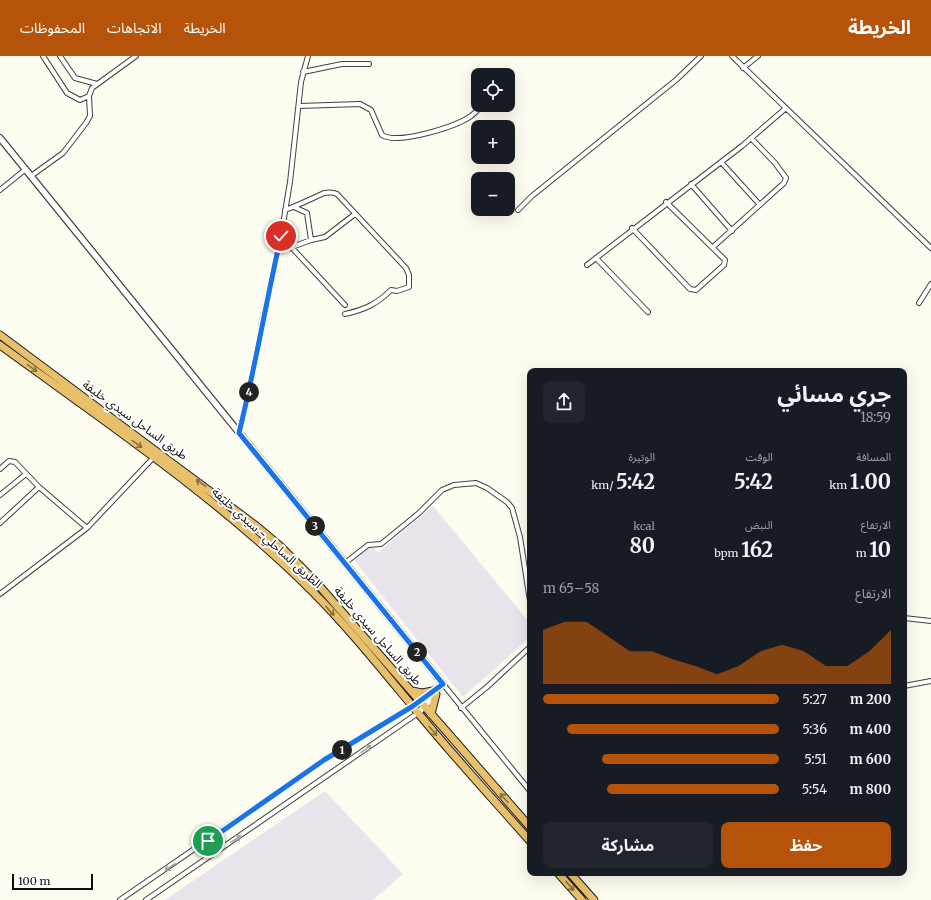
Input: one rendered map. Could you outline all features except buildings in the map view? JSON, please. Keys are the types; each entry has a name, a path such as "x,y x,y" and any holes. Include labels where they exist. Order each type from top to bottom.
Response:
{"highway":[{"name":"طريق الساحل سيدي خليفة","path":"0,335 181,468 281,547 316,581 527,824"},
{"name":"الطريق الساحلي- سيدي خليفة","path":"0,345 154,457 220,508 312,591 527,838"},
{"path":"412,691 422,693 437,689 431,714"},
{"path":"561,876 582,900"},
{"path":"573,876 594,900"}],"street":[{"path":"43,56 67,93 80,100 89,96"},
{"path":"60,56 75,78 97,84"},
{"path":"31,176 63,153 81,130 90,116 89,96 92,88 136,56"},
{"path":"239,433 253,374 262,322 286,210 303,72 308,56"},
{"path":"518,210 532,196 676,80 701,56"},
{"path":"732,56 931,248"},
{"path":"743,68 758,56"},
{"path":"303,72 342,64 369,64"},
{"path":"299,106 360,104 371,110 382,135 392,139 433,132 450,126 471,116 475,112"},
{"path":"587,265 632,228 721,162 786,108"},
{"path":"0,138 345,563 437,689 461,708 527,787"},
{"path":"713,247 784,183 786,178 775,162 751,138"},
{"path":"721,162 760,205"},
{"path":"0,190 26,169"},
{"path":"691,184 732,231"},
{"path":"286,210 325,193 333,192 342,198 355,214 406,268 409,275 410,287 398,291 391,290 382,299 370,307 345,314"},
{"path":"632,228 692,290 696,290 725,262 713,247 666,202"},
{"path":"294,207 307,213 311,240"},
{"path":"292,247 311,240 325,238 355,214"},
{"path":"281,236 345,306"},
{"path":"596,258 648,312"},
{"path":"919,303 931,284"},
{"path":"0,594 87,528 154,457"},
{"path":"0,469 12,460 38,487 87,528"},
{"path":"0,495 26,474"},
{"path":"345,563 368,545 381,544 419,513 442,490 454,485 476,483 487,488 507,502 512,508 520,537 527,582"},
{"path":"0,522 38,487"},
{"path":"907,618 931,621"},
{"path":"461,708 487,687 527,650"},
{"path":"907,685 931,681"},
{"path":"146,900 418,713 422,704 437,689"},
{"path":"120,900 324,760 413,706 422,704"}],"shaded area":[{"path":"433,506 527,619 527,640 463,697 353,559 370,544 378,553"},
{"path":"325,791 403,874 373,900 165,900"}],"route":[{"path":"208,841 324,760 413,706 443,684 239,433 253,374 262,322 281,236"}]}
